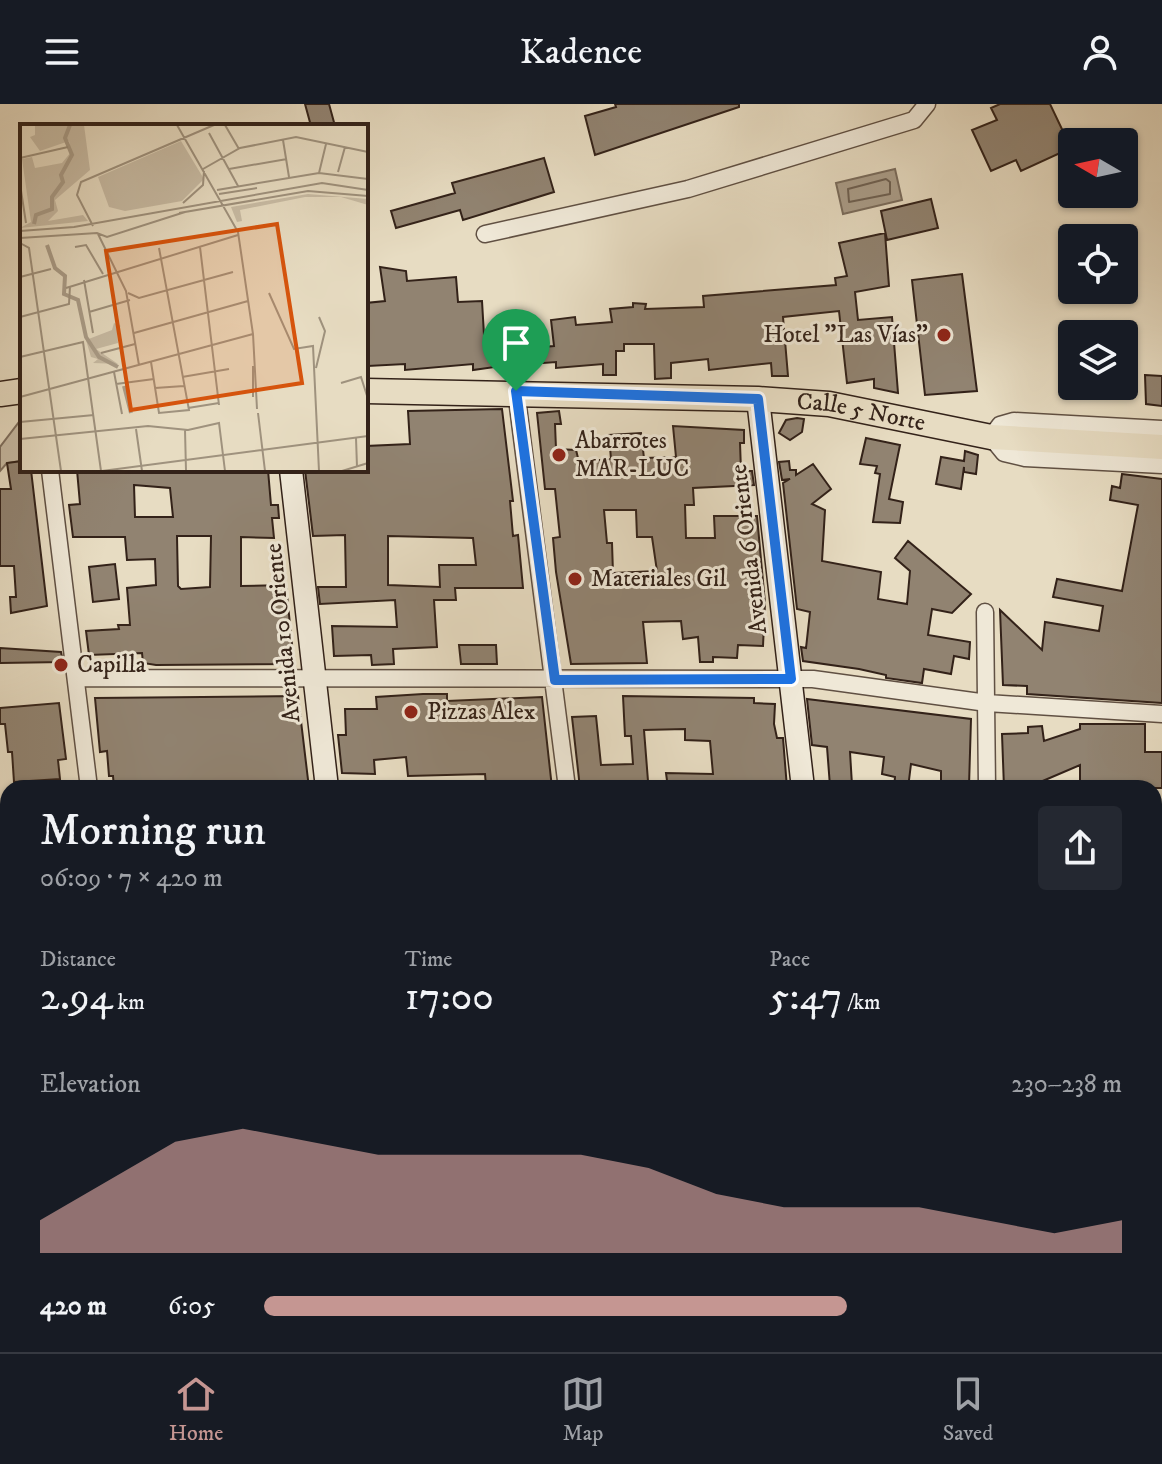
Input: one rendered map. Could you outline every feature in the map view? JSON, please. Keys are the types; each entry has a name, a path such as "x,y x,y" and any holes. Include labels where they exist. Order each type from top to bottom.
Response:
{"main road":[{"path":"0,394 20,391"},
{"name":"Calle 5 Norte","path":"368,391 516,391 829,404 991,437 1162,447"}],"street":[{"path":"485,234 688,189 914,120 927,104"},
{"path":"516,391 566,780"},
{"name":"Avenida 6 Oriente","path":"758,399 802,780"},
{"path":"1162,429 1014,421 1000,425 991,437 1004,453 1025,458 1162,465"},
{"path":"50,472 88,780"},
{"name":"Avenida 10 Oriente","path":"292,472 326,780"},
{"path":"985,612 987,780"},
{"path":"77,678 791,679 987,703 1162,714"}],"shaded area":[{"path":"20,421 20,461 7,463 0,471 0,447"}],"water":[{"path":"895,169 902,200 843,214 836,183"}],"building":[{"path":"305,104 329,104 334,124 310,124"},
{"path":"615,104 739,104 739,107 595,155 585,116 616,107"},
{"path":"1000,104 1050,104 1061,128 1058,128 1058,154 1021,171 1016,160 991,171 972,130 997,120 991,108"},
{"path":"544,158 554,192 463,220 460,210 396,228 391,211 455,193 452,183"},
{"path":"931,199 938,228 887,240 881,211"},
{"path":"885,233 889,286 855,292 858,320 892,317 898,393 874,388 874,379 847,383 839,311 783,317 788,376 772,376 771,363 709,370 708,359 671,363 671,378 655,379 654,344 624,344 624,351 616,351 616,375 603,375 603,364 556,368 556,362 530,364 529,348 554,346 551,320 575,317 576,325 612,322 610,309 633,307 633,303 646,304 645,309 704,307 703,296 836,285 835,278 847,276 839,243"},
{"path":"380,267 406,271 407,281 456,277 458,302 482,301 484,335 493,335 495,367 473,370 473,364 405,370 405,364 368,366 368,303 385,301"},
{"name":"Hotel \"Las Vías\"","path":"962,274 977,391 925,395 912,280"},
{"path":"1145,375 1162,376 1162,406 1146,404"},
{"path":"502,409 513,501 510,501 513,536 518,535 523,588 455,588 456,600 434,600 437,647 393,649 394,664 372,665 371,655 334,656 332,626 397,627 395,600 320,604 318,587 346,587 345,535 313,536 305,472 368,472 368,446 410,444 408,411","holes":["388,536 473,538 476,565 439,565 440,587 388,585"]},
{"path":"559,411 561,424 555,424 556,449 576,450 579,462 611,459 609,435 641,433 644,458 676,457 673,426 744,430 744,443 740,443 741,471 752,471 754,485 693,488 694,505 685,505 686,538 715,538 714,516 757,516 765,603 763,646 738,645 737,658 713,657 713,662 700,662 698,637 683,639 681,621 643,622 647,663 571,664 556,572 553,538 560,537 555,489 545,489 537,413","holes":["604,510 636,510 637,537 652,537 657,571 613,573 612,543 607,543"]},
{"path":"804,419 802,432 790,440 779,433 786,420"},
{"path":"866,438 900,445 889,499 903,502 900,523 873,522 880,474 875,473 877,466 860,464"},
{"path":"965,451 978,455 976,474 964,472 964,467 961,489 936,484 941,457 964,461"},
{"path":"20,461 20,472 31,472 47,606 11,613 10,597 16,597 14,566 0,566 0,489 11,489 7,463"},
{"path":"789,461 790,470 796,470 796,475 813,464 831,489 812,504 825,510 822,561 881,572 878,599 907,604 910,571 895,558 908,541 971,594 952,613 932,609 928,635 970,642 969,659 954,656 951,674 924,669 922,683 803,661 801,647 806,648 810,612 797,609 783,483 790,479 782,480 779,462"},
{"path":"77,472 268,472 271,505 278,505 279,518 272,518 274,538 241,537 241,586 286,585 294,664 156,665 143,663 142,653 89,655 86,631 119,629 118,625 130,625 127,588 156,585 155,559 127,560 125,537 73,537 69,505 80,504","holes":["134,485 170,488 173,517 135,517","177,536 211,536 210,587 181,589 178,586"]},
{"path":"1122,474 1162,479 1162,703 1027,694 1027,686 1003,685 1000,610 1042,650 1045,622 1099,631 1103,606 1053,597 1057,579 1122,591 1138,505 1110,500 1112,486 1120,488"},
{"path":"115,564 119,599 93,602 89,567"},
{"path":"459,645 496,645 497,664 461,664"},
{"path":"0,648 61,652 63,662 0,663"},
{"path":"447,694 447,701 542,697 551,780 486,780 485,774 408,776 406,757 374,760 375,774 342,773 338,735 346,735 345,709 377,709 376,697"},
{"path":"298,696 308,780 113,780 113,776 109,776 107,751 100,752 95,698"},
{"path":"623,696 754,698 754,703 775,704 774,724 777,738 783,738 786,780 667,780 666,773 713,774 710,741 685,740 685,729 644,730 648,780 579,780 572,717 596,716 601,765 633,764 631,736 625,736"},
{"path":"807,699 971,719 969,780 941,780 941,771 911,764 909,780 895,780 895,777 882,774 884,757 850,752 852,780 830,780 827,747 812,745"},
{"path":"59,703 66,759 58,760 60,779 14,780 12,752 8,752 5,724 0,724 0,708"},
{"path":"1080,724 1145,724 1145,752 1162,752 1162,780 1080,780 1080,765 1045,780 1004,780 1002,734 1028,733 1028,727 1042,726 1044,741 1080,729"}],"place":[{"name":"Hotel \"Las Vías\"","path":"944,335"},
{"name":"Abarrotes MAR-LUC","path":"559,455"},
{"name":"Materiales Gil","path":"575,579"},
{"name":"Capilla","path":"61,665"},
{"name":"Pizzas Alex","path":"411,712"}],"route":[{"path":"516,391 758,399 791,679 555,680 516,391"}]}
